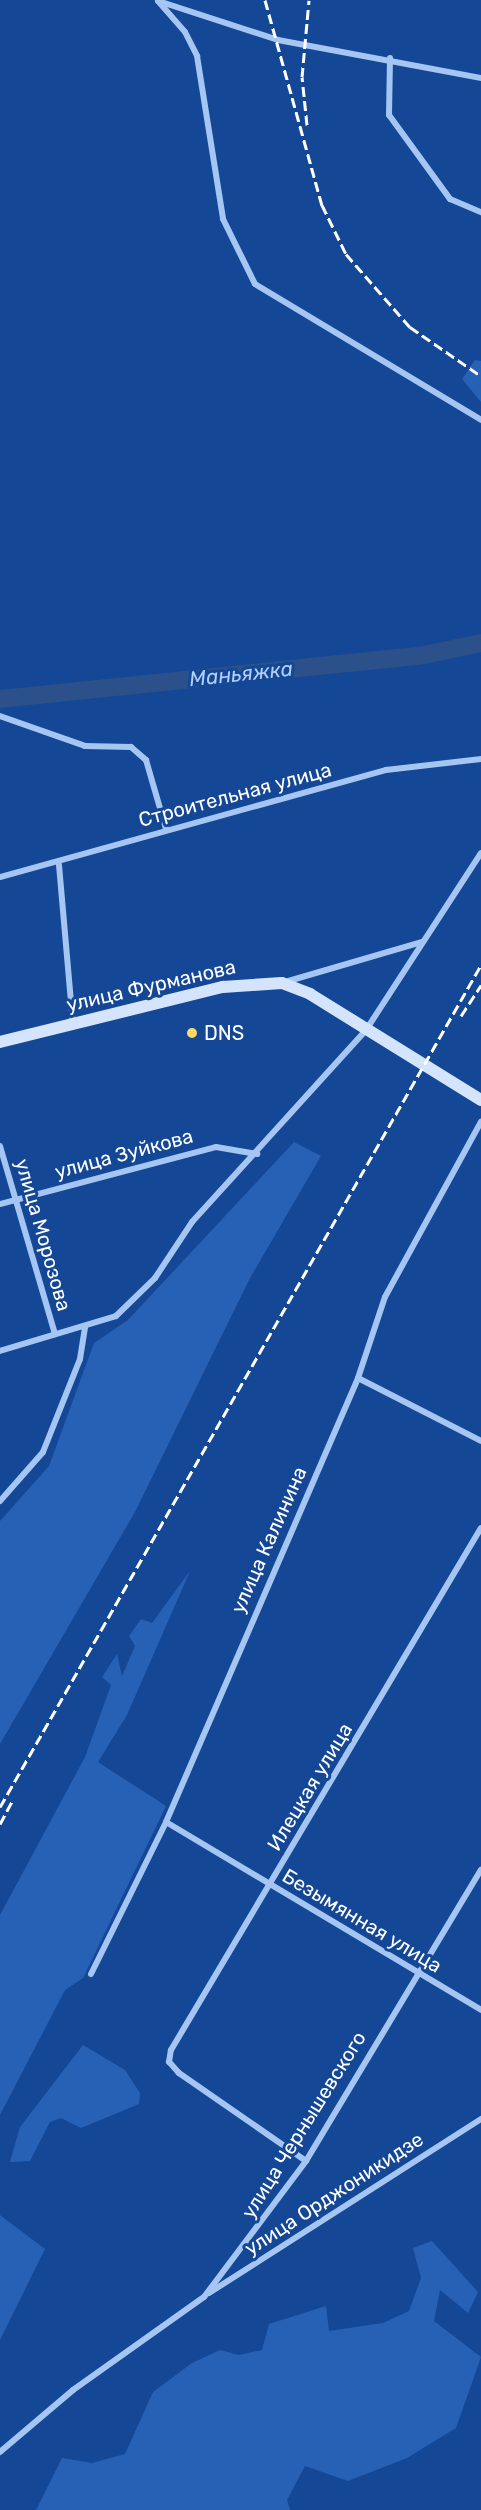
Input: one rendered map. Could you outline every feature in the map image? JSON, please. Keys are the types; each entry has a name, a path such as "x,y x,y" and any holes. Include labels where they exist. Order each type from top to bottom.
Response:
{"main road":[{"name":"улица Фурманова","path":"0,1042 223,987 282,983 310,994 481,1100"}],"street":[{"path":"157,1 278,40 390,58 481,78"},
{"path":"157,1 185,32 197,56 223,219 255,284 481,420"},
{"path":"390,58 389,115 450,200 481,212"},
{"path":"0,716 85,746 130,747 146,760 166,829"},
{"name":"Строительная улица","path":"0,877 59,865 166,829 386,771 481,759"},
{"path":"0,1351 116,1316 155,1278 192,1222 257,1154 366,1030 481,854"},
{"path":"59,865 73,1024"},
{"path":"282,983 423,942"},
{"name":"улица Калинина","path":"91,1974 166,1822 358,1378 385,1297 481,1122"},
{"name":"улица Морозова","path":"0,1146 55,1334"},
{"name":"улица Зуйкова","path":"0,1204 216,1148 257,1154"},
{"path":"0,1501 43,1452 81,1359 86,1326"},
{"path":"358,1378 481,1441"},
{"name":"Илецкая улица","path":"306,2161 169,2062 171,2050 481,1528"},
{"name":"Безымянная улица","path":"166,1822 416,1974 481,2010"},
{"name":"улица Чернышевского","path":"0,2452 73,2390 204,2297 306,2161 481,1869"},
{"name":"улица Орджоникидзе","path":"204,2297 481,2119"}],"shaded area":[{"path":"475,360 481,361 481,402 462,379"},
{"path":"294,1142 321,1156 250,1278 135,1512 0,1744 0,1521 49,1466 94,1343 128,1320"},
{"path":"190,1571 127,1715 98,1762 166,1806 83,1978 65,1990 0,2115 0,1915 85,1757 111,1685 102,1677 117,1654 122,1676 135,1646 129,1636 141,1619 152,1623"},
{"path":"83,2045 125,2070 140,2093 139,2104 81,2128 61,2118 50,2122 30,2161 10,2162 20,2127"},
{"path":"0,2215 45,2249 0,2340"},
{"path":"432,2241 478,2292 468,2313 440,2290 434,2321 481,2357 456,2428 407,2458 348,2481 305,2466 287,2500 290,2510 36,2510 62,2458 92,2463 125,2454 153,2392 192,2363 220,2350 239,2355 262,2350 269,2324 326,2306 329,2331 383,2323 409,2311 421,2278 413,2248"}],"waterway":[{"name":"Маньяжка","path":"0,699 424,655 481,643"}],"railway":[{"path":"265,0 322,205 346,254 410,327 481,376"},
{"path":"307,125 302,77 309,0"},
{"path":"0,1807 481,965"},
{"path":"461,1016 481,985"},
{"path":"0,1824 13,1800"}],"place":[{"name":"DNS","path":"192,1033"}]}
